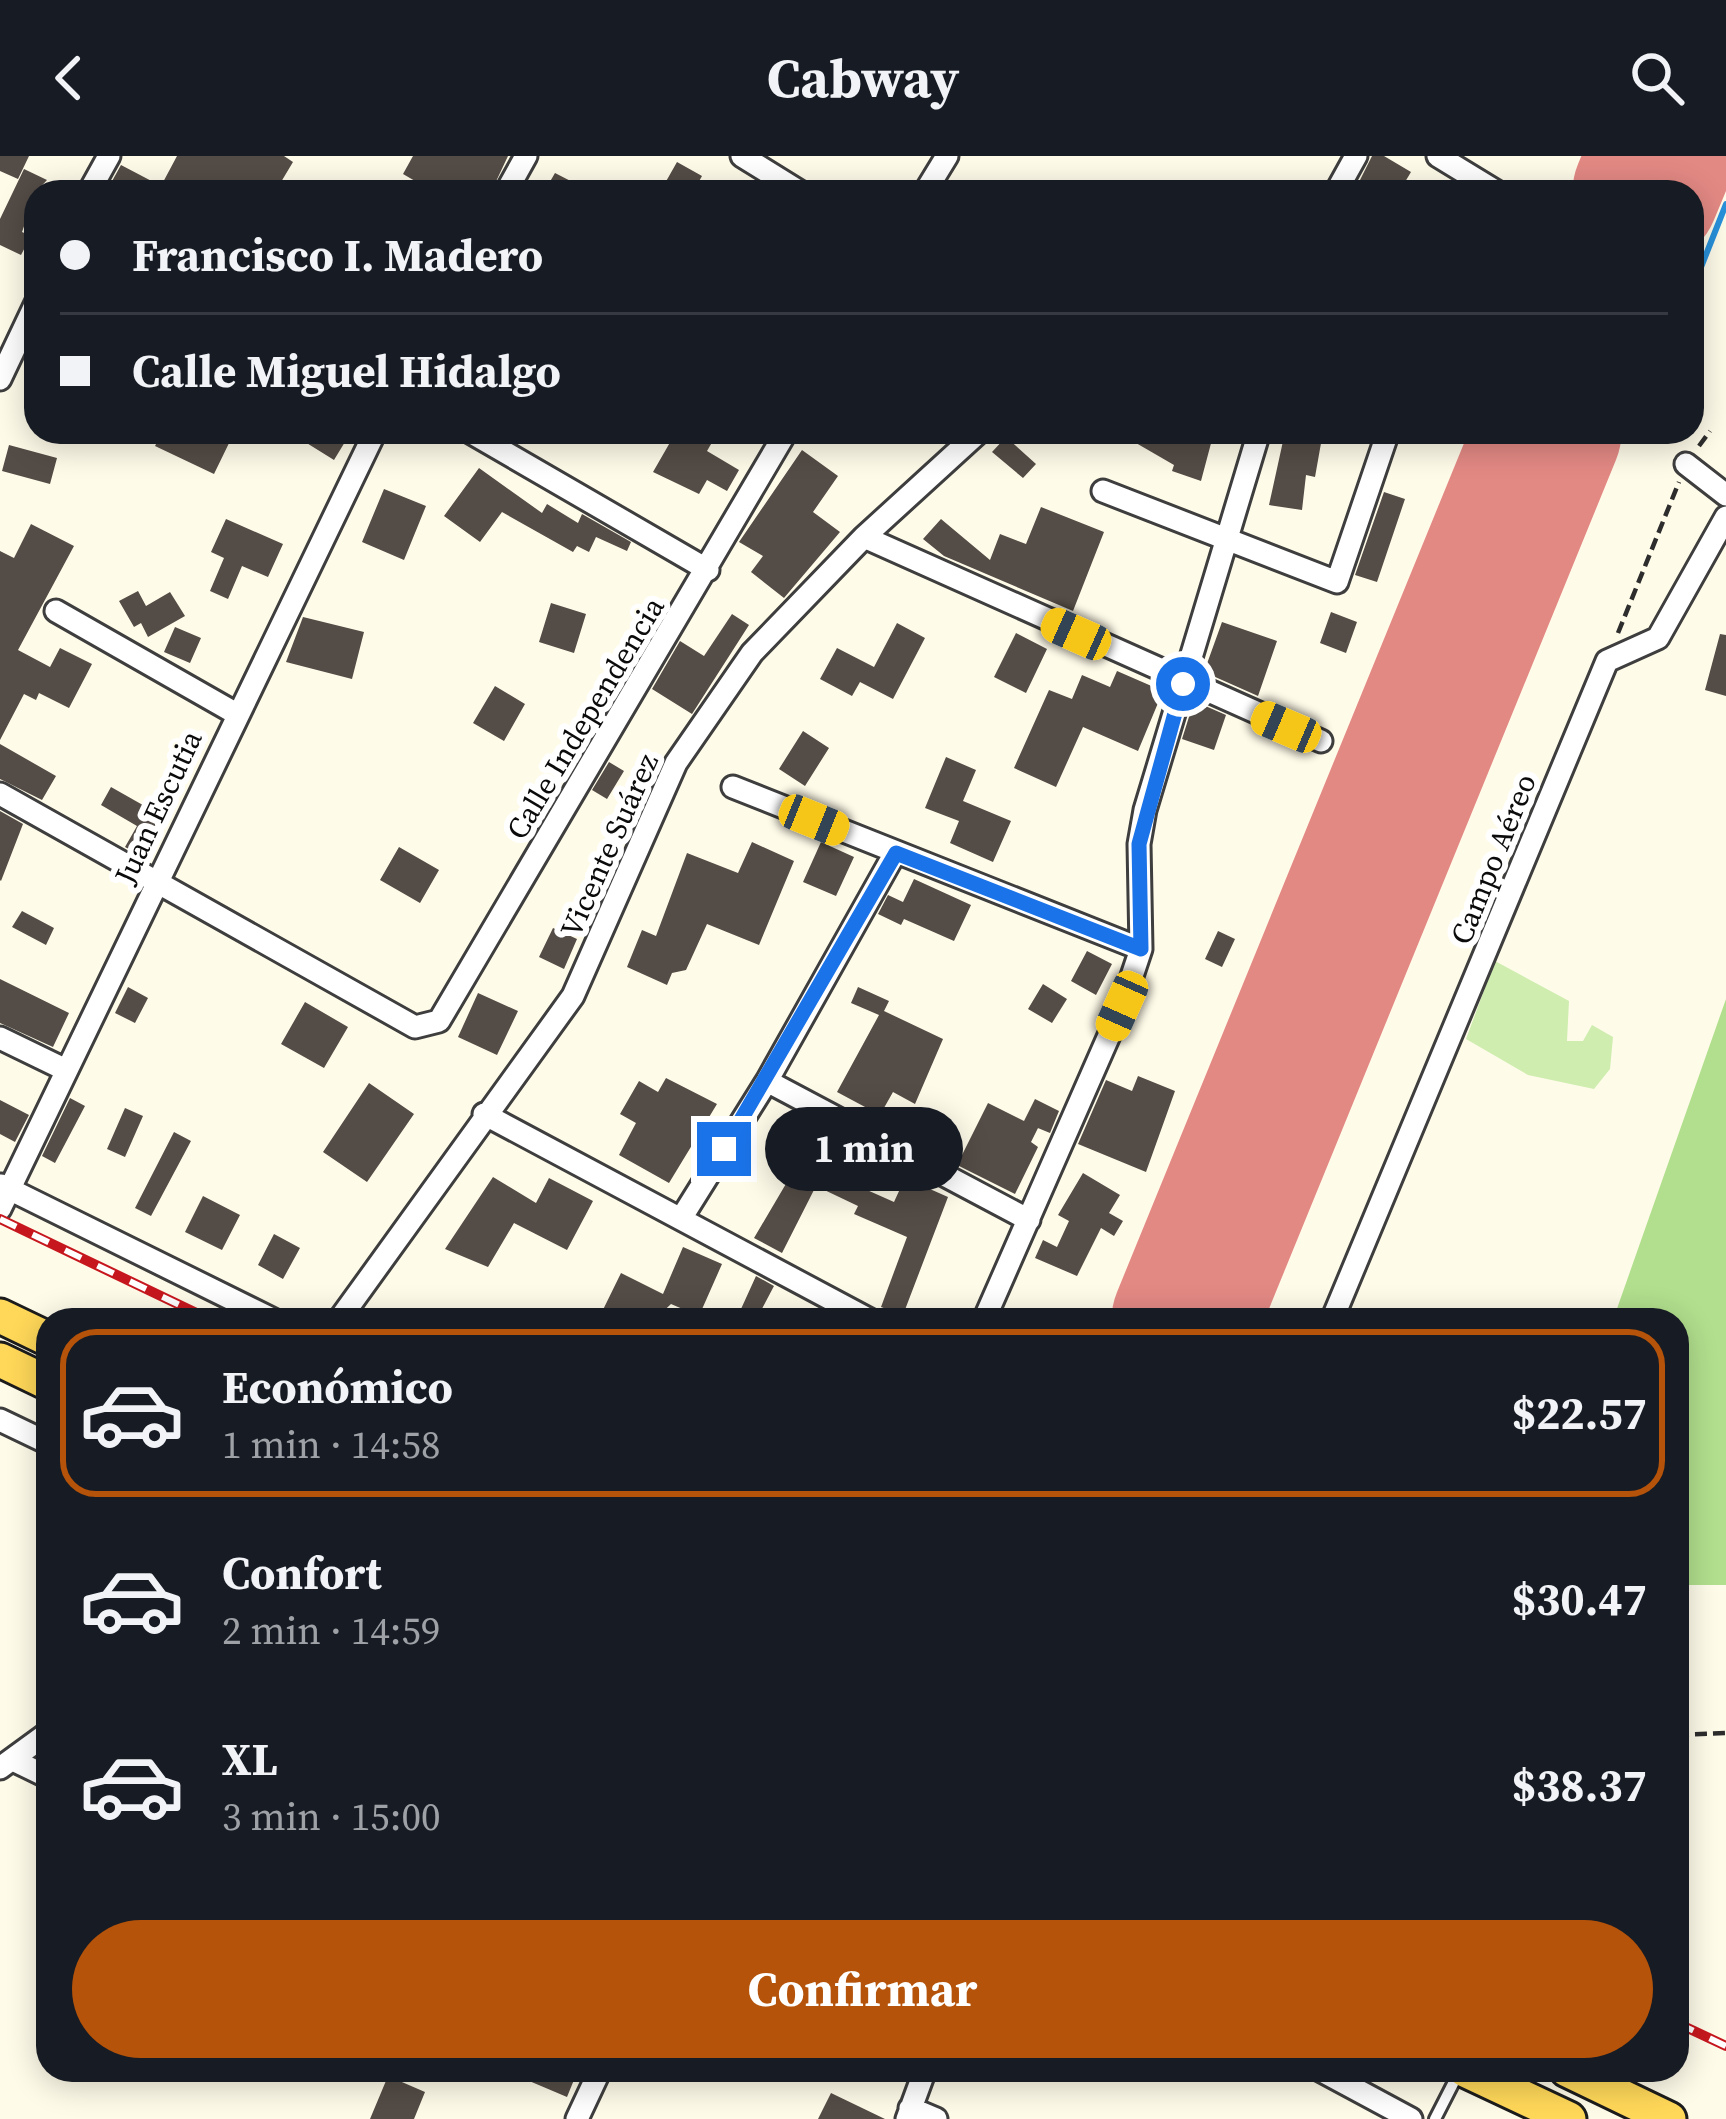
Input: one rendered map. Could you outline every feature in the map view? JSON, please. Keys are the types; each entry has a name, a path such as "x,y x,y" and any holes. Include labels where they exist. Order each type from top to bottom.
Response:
{"main road":[{"path":"0,1316 36,1333"},
{"path":"0,1360 36,1377"},
{"path":"1488,2082 1569,2119"},
{"path":"1592,2082 1669,2119"}],"street":[{"path":"742,156 781,180"},
{"path":"1438,156 1477,180"},
{"path":"0,379 24,328"},
{"name":"Juan Escutia","path":"3,1195 369,444"},
{"path":"491,444 708,570"},
{"name":"Calle Independencia","path":"157,880 415,1027 428,1028 439,1021 779,444"},
{"name":"Vicente Suárez","path":"348,1308 573,996 676,763 752,653 864,536 966,444"},
{"path":"989,1308 1122,1006 1141,949 1139,844 1256,444"},
{"path":"1102,491 1337,582 1384,444"},
{"path":"1686,464 1726,495"},
{"path":"1607,661 1658,638 1726,517"},
{"path":"864,536 1183,684 1321,741"},
{"path":"56,611 235,712"},
{"name":"Campo Aéreo","path":"1338,1308 1607,661"},
{"path":"733,787 1141,949"},
{"path":"0,794 157,880"},
{"path":"682,1217 767,1081 896,853"},
{"path":"0,1038 66,1070"},
{"path":"767,1081 1029,1220"},
{"path":"484,1114 848,1308"},
{"path":"3,1195 248,1308"},
{"path":"0,1420 36,1437"},
{"path":"6,1764 36,1742"},
{"path":"6,1764 36,1774"},
{"path":"578,2119 595,2082"},
{"path":"920,2082 908,2114 936,2119"},
{"path":"1342,2082 1411,2119"}],"lane":[{"path":"1435,2119 1455,2082"}],"path":[{"path":"1607,661 1686,464"},
{"path":"1689,1734 1726,1732"}],"green space":[{"path":"1495,961 1569,1001 1567,1041 1583,1041 1592,1025 1613,1037 1610,1069 1594,1089 1528,1075 1466,1039"},
{"path":"1726,999 1726,1585 1689,1585 1689,1308 1617,1308"}],"building":[{"path":"0,156 29,156 18,179 0,171"},
{"path":"177,156 284,156 293,162 282,180 164,180"},
{"path":"413,156 508,156 497,180 413,180 403,174"},
{"path":"1372,156 1384,156 1411,172 1406,180 1360,180"},
{"path":"677,162 702,176 700,180 667,180"},
{"path":"121,165 150,180 113,180"},
{"path":"24,169 47,180 24,180 21,255 0,245 0,219"},
{"path":"156,444 229,444 214,474"},
{"path":"308,444 344,444 334,460"},
{"path":"669,444 711,444 707,451 739,470 727,491 707,480 699,494 653,472"},
{"path":"999,444 1014,444 1036,464 1023,478 992,452"},
{"path":"1138,444 1211,444 1201,481 1172,471 1174,465"},
{"path":"1282,444 1321,444 1315,477 1306,475 1302,510 1269,505"},
{"path":"9,445 57,458 50,484 2,471"},
{"path":"802,450 838,476 813,512 840,532 784,598 751,572 763,556 739,542"},
{"path":"479,468 542,513 547,504 578,523 582,514 631,542 627,551 596,537 589,552 577,546 573,552 502,512 480,542 444,516"},
{"path":"384,489 426,506 404,560 362,542"},
{"path":"1384,492 1405,499 1377,582 1355,575"},
{"path":"1041,507 1104,532 1073,611 944,556 923,539 941,519 990,560 1000,534 1026,544"},
{"path":"226,519 283,544 268,577 242,566 228,599 210,591 224,558 211,552"},
{"path":"31,524 74,546 18,650 50,667 60,648 92,664 69,708 39,693 36,700 24,694 0,740 0,551 14,558"},
{"path":"138,591 146,606 170,592 185,616 148,637 141,623 134,627 119,601"},
{"path":"551,603 586,614 574,653 539,642"},
{"path":"1331,612 1357,622 1346,653 1320,643"},
{"path":"732,614 749,625 692,714 652,689 680,641 704,656"},
{"path":"303,617 364,632 352,679 286,662"},
{"path":"1222,622 1277,641 1258,696 1204,672"},
{"path":"897,623 925,638 893,699 860,682 852,696 820,679 837,648 874,667"},
{"path":"175,627 201,638 190,663 164,652"},
{"path":"1016,633 1047,649 1026,693 994,677"},
{"path":"1720,634 1726,635 1726,696 1705,690"},
{"path":"1117,671 1163,691 1138,751 1083,727 1056,787 1014,768 1049,690 1072,699 1082,675 1110,687"},
{"path":"495,686 525,704 504,741 473,723"},
{"path":"1194,701 1226,715 1214,750 1182,739"},
{"path":"803,731 829,748 805,786 779,769"},
{"path":"0,744 56,776 42,800 0,779"},
{"path":"946,757 976,770 963,801 1011,821 993,862 950,843 959,821 925,808"},
{"path":"609,762 624,771 607,799 592,790"},
{"path":"111,787 164,817 142,856 125,847 137,826 101,805"},
{"path":"0,811 23,824 1,881 0,880"},
{"path":"752,842 794,861 759,945 707,924 686,970 672,973 667,985 627,967 642,930 656,936 687,853 738,873"},
{"path":"821,842 854,857 836,896 803,882"},
{"path":"399,847 439,870 420,903 380,880"},
{"path":"914,879 971,905 954,941 904,919 901,925 878,914 888,895 903,902"},
{"path":"22,911 54,928 46,945 12,927"},
{"path":"553,928 577,939 564,969 539,957"},
{"path":"1218,931 1235,939 1222,967 1205,959"},
{"path":"1087,951 1112,964 1096,995 1071,981"},
{"path":"0,979 69,1013 53,1047 0,1023"},
{"path":"1043,984 1067,999 1052,1023 1028,1009"},
{"path":"128,987 148,998 135,1023 115,1013"},
{"path":"858,987 889,1001 884,1011 943,1039 915,1104 893,1092 880,1115 837,1092 879,1015 851,1003"},
{"path":"478,993 518,1011 497,1055 458,1037"},
{"path":"305,1002 348,1027 324,1068 281,1044"},
{"path":"1138,1076 1175,1091 1146,1172 1078,1144 1106,1080 1132,1091"},
{"path":"666,1078 717,1104 669,1183 619,1155 636,1123 620,1114 639,1081 658,1092"},
{"path":"369,1083 414,1114 367,1182 323,1152"},
{"path":"70,1098 85,1106 55,1163 42,1156"},
{"path":"1035,1099 1059,1111 1050,1133 1038,1128 1031,1142 1038,1147 1015,1194 957,1165 988,1103 1024,1121"},
{"path":"0,1100 29,1115 15,1142 0,1134"},
{"path":"125,1108 143,1116 125,1157 107,1149"},
{"path":"174,1132 191,1141 151,1216 135,1208"},
{"path":"810,1143 857,1166 849,1182 894,1202 905,1178 948,1197 906,1308 881,1307 907,1237 854,1214 858,1206 816,1186 782,1253 754,1238"},
{"path":"1083,1173 1120,1195 1109,1213 1123,1221 1114,1236 1101,1228 1077,1276 1035,1258 1043,1240 1057,1247 1069,1221 1058,1215"},
{"path":"493,1177 536,1203 549,1178 593,1201 567,1250 514,1223 488,1267 445,1249"},
{"path":"203,1196 240,1215 222,1250 185,1232"},
{"path":"274,1234 300,1248 283,1279 258,1265"},
{"path":"683,1247 722,1264 703,1308 671,1304 667,1308 604,1308 621,1273 663,1294"},
{"path":"756,1276 774,1286 762,1308 741,1308"},
{"path":"385,2082 402,2082 425,2092 414,2119 370,2119"},
{"path":"531,2082 573,2082 567,2097"},
{"path":"831,2093 885,2119 818,2119"}],"waterway":[{"path":"1704,260 1726,204"}],"runway":[{"path":"1651,180 1661,156"},
{"path":"1190,1308 1543,444"}],"railway":[{"path":"0,1219 186,1308"},
{"path":"1689,2029 1726,2046"}],"route":[{"path":"724,1149 896,853 1141,949 1139,844 1183,684"}]}
